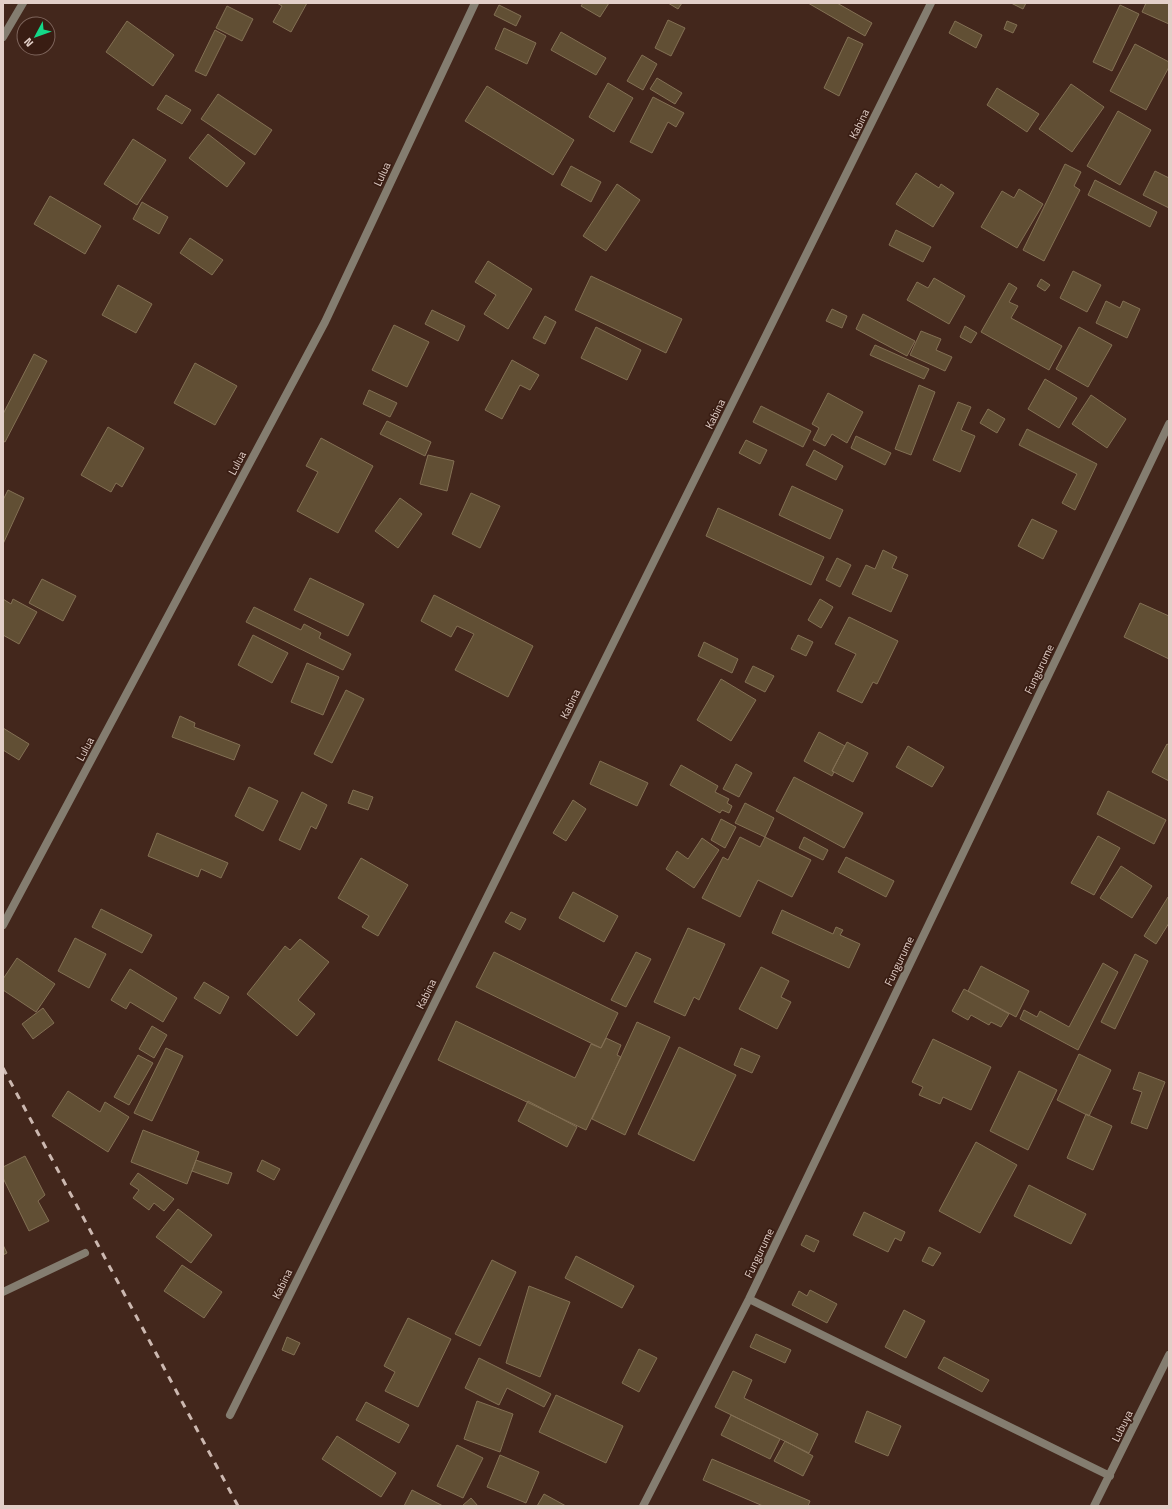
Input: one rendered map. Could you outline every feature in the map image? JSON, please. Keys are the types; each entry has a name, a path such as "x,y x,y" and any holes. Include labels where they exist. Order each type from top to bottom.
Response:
{"street":[{"path":"3,37 23,3"},
{"name":"Lulua","path":"3,925 325,322 475,3"},
{"name":"Kabina","path":"230,1415 931,3"},
{"name":"Fungurume","path":"644,1506 749,1299 1169,424"},
{"path":"3,1292 85,1253"},
{"path":"749,1299 1110,1476"},
{"name":"Lubuya","path":"1094,1506 1169,1355"}],"building":[{"path":"277,3 307,3 291,32 273,22 282,6"},
{"path":"583,3 609,3 600,17 581,6"},
{"path":"668,3 682,3 678,9"},
{"path":"808,3 837,3 872,23 865,36"},
{"path":"1011,3 1026,3 1023,9"},
{"path":"1146,3 1169,3 1169,24 1142,12"},
{"path":"499,5 521,16 516,26 494,15"},
{"path":"1120,5 1139,14 1112,71 1093,62"},
{"path":"227,6 253,19 242,41 216,28"},
{"path":"668,20 685,28 671,56 655,48"},
{"path":"127,21 174,55 153,86 106,52"},
{"path":"955,21 982,35 976,48 949,33"},
{"path":"1007,21 1017,25 1013,33 1004,29"},
{"path":"504,28 536,43 527,64 495,49"},
{"path":"215,30 226,36 206,76 195,71"},
{"path":"561,32 606,58 596,75 551,50"},
{"path":"848,37 863,44 839,96 824,88"},
{"path":"1135,44 1169,62 1169,67 1146,110 1110,91"},
{"path":"642,55 657,64 643,90 627,81"},
{"path":"657,78 682,93 675,104 650,89"},
{"path":"608,83 633,98 614,132 589,117"},
{"path":"1071,84 1104,107 1072,152 1039,129"},
{"path":"487,86 574,140 553,175 465,121"},
{"path":"997,88 1039,114 1027,132 987,105"},
{"path":"218,94 272,130 255,155 201,119"},
{"path":"166,95 191,110 182,124 157,109"},
{"path":"653,97 684,113 676,127 668,122 652,153 630,142"},
{"path":"1118,111 1151,130 1120,185 1087,166"},
{"path":"208,134 245,163 227,187 189,158"},
{"path":"133,139 166,160 137,205 104,184"},
{"path":"1065,164 1081,172 1074,186 1080,190 1044,261 1023,250"},
{"path":"571,166 601,182 591,202 561,185"},
{"path":"1155,171 1169,178 1169,208 1143,195"},
{"path":"916,173 939,188 941,184 954,193 933,227 896,204"},
{"path":"1095,180 1157,212 1150,227 1088,195"},
{"path":"617,184 640,200 606,251 583,236"},
{"path":"1019,189 1043,204 1017,248 981,227 1002,191 1014,198"},
{"path":"50,196 101,226 85,254 34,224"},
{"path":"142,202 168,217 159,234 133,219"},
{"path":"896,230 931,247 923,262 889,245"},
{"path":"190,238 223,260 212,275 180,253"},
{"path":"488,261 532,289 508,329 484,314 496,295 475,282"},
{"path":"1073,271 1101,285 1087,312 1060,298"},
{"path":"591,276 682,319 666,353 575,310"},
{"path":"934,278 965,296 949,324 907,300 917,282 928,288"},
{"path":"1041,279 1050,285 1045,291 1037,286"},
{"path":"1009,283 1017,288 1009,302 1018,306 1011,318 1062,346 1049,370 981,332"},
{"path":"118,285 152,304 136,333 102,315"},
{"path":"1106,301 1120,308 1123,301 1140,309 1127,338 1096,323"},
{"path":"832,309 847,316 842,328 826,321"},
{"path":"432,310 465,326 458,341 425,324"},
{"path":"863,314 915,341 907,356 856,329"},
{"path":"545,316 556,322 545,344 533,338"},
{"path":"394,325 429,342 407,387 372,370"},
{"path":"965,326 977,333 971,343 960,337"},
{"path":"596,327 641,350 627,380 581,358"},
{"path":"1079,327 1112,345 1088,387 1056,369"},
{"path":"921,331 941,339 936,350 952,357 945,371 910,355"},
{"path":"875,345 929,369 924,379 870,355"},
{"path":"34,354 47,361 5,442 3,441 3,414"},
{"path":"512,360 539,375 530,390 520,385 502,419 485,410"},
{"path":"195,363 237,386 215,425 174,403"},
{"path":"1045,379 1077,398 1059,428 1028,409"},
{"path":"919,385 935,392 911,455 895,449"},
{"path":"369,390 397,403 390,417 363,404"},
{"path":"828,393 863,412 847,443 832,434 825,446 813,440 819,428 812,424"},
{"path":"1091,395 1126,419 1107,448 1072,424"},
{"path":"958,402 971,407 961,430 975,436 960,472 933,460"},
{"path":"761,406 811,431 803,447 753,422"},
{"path":"988,409 1005,419 997,433 980,423"},
{"path":"387,421 431,442 425,456 380,434"},
{"path":"108,427 144,448 122,487 116,483 111,492 81,475"},
{"path":"1027,429 1097,464 1075,510 1062,503 1077,474 1019,445"},
{"path":"856,436 891,453 885,465 851,448"},
{"path":"321,438 373,466 338,533 297,511 318,472 306,466"},
{"path":"746,440 767,450 760,464 739,453"},
{"path":"814,450 843,466 836,480 806,465"},
{"path":"428,455 454,461 447,491 420,484"},
{"path":"792,486 843,510 830,539 779,515"},
{"path":"8,490 24,498 3,544 3,500"},
{"path":"471,493 500,506 480,548 452,534"},
{"path":"400,498 422,514 398,548 375,531"},
{"path":"718,508 824,557 811,585 706,536"},
{"path":"1032,519 1057,531 1043,559 1018,546"},
{"path":"883,550 897,557 892,568 908,575 891,612 852,594 866,565 875,569"},
{"path":"837,558 851,565 840,587 826,580"},
{"path":"310,578 364,604 348,636 294,610"},
{"path":"42,579 76,596 63,621 29,603"},
{"path":"434,595 533,646 508,697 455,670 474,634 457,626 451,637 421,621"},
{"path":"3,599 11,604 13,599 37,612 19,644 3,635"},
{"path":"820,599 833,607 821,628 808,620"},
{"path":"1140,603 1169,616 1169,659 1124,637"},
{"path":"254,607 301,630 304,624 321,633 319,638 351,654 343,670 246,622"},
{"path":"849,617 898,641 877,684 873,682 862,703 837,691 856,654 835,644"},
{"path":"253,635 288,653 272,683 238,665"},
{"path":"798,635 813,642 806,656 791,649"},
{"path":"704,642 738,659 732,673 698,656"},
{"path":"307,663 339,677 323,715 291,702"},
{"path":"753,666 774,676 765,692 745,682"},
{"path":"721,679 756,700 731,741 697,720"},
{"path":"346,690 364,699 332,763 314,754"},
{"path":"180,716 195,723 194,727 240,745 234,760 172,737"},
{"path":"3,728 29,744 19,760 3,750"},
{"path":"819,732 845,746 832,771 834,772 832,776 804,761"},
{"path":"847,742 868,753 853,782 832,771"},
{"path":"1167,744 1169,745 1169,781 1152,772"},
{"path":"908,746 944,767 932,787 896,767"},
{"path":"600,761 648,783 637,806 590,784"},
{"path":"736,764 752,773 739,797 723,789"},
{"path":"681,765 718,786 715,792 729,799 727,803 732,806 729,813 722,810 720,813 670,785"},
{"path":"794,777 863,813 844,848 776,811"},
{"path":"249,787 278,801 263,831 235,816"},
{"path":"353,790 373,797 368,810 348,803"},
{"path":"1108,791 1166,820 1154,844 1097,814"},
{"path":"302,792 327,805 316,829 311,826 300,850 279,840"},
{"path":"573,800 586,809 566,841 553,833"},
{"path":"745,803 774,818 765,837 735,823"},
{"path":"721,819 736,827 725,848 711,840"},
{"path":"157,833 228,863 221,878 201,869 198,877 148,856"},
{"path":"1098,836 1120,848 1094,895 1071,883"},
{"path":"740,837 760,847 765,837 811,860 792,897 758,880 740,917 702,898 723,857 728,860"},
{"path":"804,837 828,850 823,860 799,848"},
{"path":"702,838 719,850 694,888 666,869 677,851 688,859"},
{"path":"846,857 894,881 886,897 838,872"},
{"path":"361,858 408,885 378,936 362,927 369,916 338,898"},
{"path":"1121,866 1152,886 1132,918 1100,898"},
{"path":"573,892 618,916 604,942 559,918"},
{"path":"1168,897 1169,923 1156,944 1144,936"},
{"path":"101,909 152,935 142,953 92,927"},
{"path":"782,910 833,934 836,927 843,930 840,935 860,944 849,968 772,933"},
{"path":"511,912 526,919 520,930 505,922"},
{"path":"688,928 725,944 699,1000 694,997 685,1016 654,1002"},
{"path":"75,938 106,954 89,988 58,971"},
{"path":"300,939 329,962 298,1000 315,1014 297,1036 247,994 285,946 290,950"},
{"path":"494,952 618,1013 601,1048 476,987"},
{"path":"636,952 651,959 626,1007 611,1000"},
{"path":"1135,954 1148,961 1115,1029 1101,1022"},
{"path":"17,958 55,984 36,1012 3,990 3,979"},
{"path":"1103,963 1118,972 1078,1050 1020,1019 1024,1010 1037,1017 1040,1011 1069,1027"},
{"path":"981,966 1029,991 1016,1017 968,991"},
{"path":"761,967 789,981 781,997 791,1002 777,1029 739,1009"},
{"path":"130,969 177,998 163,1022 130,1002 126,1009 111,1000"},
{"path":"204,982 229,997 220,1014 194,998"},
{"path":"964,989 1009,1014 1001,1027 991,1022 989,1025 971,1015 968,1020 952,1011"},
{"path":"43,1008 54,1023 33,1039 22,1024"},
{"path":"456,1021 575,1078 591,1044 601,1048 606,1038 621,1045 617,1055 621,1057 586,1130 438,1060"},
{"path":"637,1022 670,1037 625,1135 592,1119"},
{"path":"152,1026 167,1035 154,1058 139,1049"},
{"path":"933,1039 991,1067 971,1110 943,1097 940,1104 919,1095 923,1087 912,1082"},
{"path":"679,1047 736,1075 694,1161 638,1134"},
{"path":"166,1048 183,1056 152,1121 134,1113"},
{"path":"741,1048 760,1056 752,1073 734,1065"},
{"path":"1079,1054 1111,1070 1089,1116 1057,1100"},
{"path":"138,1055 153,1063 129,1105 114,1097"},
{"path":"1019,1071 1057,1090 1028,1150 990,1131"},
{"path":"1139,1072 1165,1082 1147,1129 1131,1123 1142,1092 1133,1089"},
{"path":"68,1091 100,1112 105,1102 129,1117 108,1152 52,1116"},
{"path":"528,1101 577,1127 567,1147 518,1121"},
{"path":"1086,1114 1112,1126 1093,1170 1067,1158"},
{"path":"143,1130 199,1152 187,1184 131,1162"},
{"path":"976,1142 1017,1165 980,1233 939,1211"},
{"path":"25,1156 45,1195 38,1201 49,1221 29,1231 3,1178 3,1167"},
{"path":"196,1160 232,1173 228,1184 192,1171"},
{"path":"262,1160 280,1169 274,1180 257,1171"},
{"path":"138,1173 174,1199 164,1211 154,1203 149,1210 133,1198 139,1190 130,1184"},
{"path":"1029,1185 1086,1214 1071,1244 1014,1216"},
{"path":"178,1209 212,1235 191,1263 156,1237"},
{"path":"864,1212 905,1232 901,1241 895,1238 888,1252 853,1235"},
{"path":"806,1235 819,1241 814,1252 801,1245"},
{"path":"3,1245 7,1253 3,1255"},
{"path":"929,1247 941,1253 933,1266 922,1261"},
{"path":"576,1256 634,1286 622,1308 565,1278"},
{"path":"492,1260 516,1272 480,1346 455,1334"},
{"path":"182,1265 222,1292 204,1318 164,1291"},
{"path":"529,1286 570,1302 540,1377 506,1363"},
{"path":"810,1290 837,1304 827,1323 792,1305 799,1291 807,1296"},
{"path":"904,1310 925,1321 906,1358 885,1347"},
{"path":"408,1318 451,1339 418,1407 385,1391 395,1372 384,1366"},
{"path":"756,1334 791,1350 785,1363 750,1347"},
{"path":"287,1337 300,1343 294,1355 282,1350"},
{"path":"639,1349 657,1358 639,1392 622,1383"},
{"path":"944,1357 989,1380 982,1392 938,1368"},
{"path":"479,1358 551,1394 544,1407 507,1388 499,1405 465,1388"},
{"path":"733,1371 752,1380 744,1398 818,1434 809,1453 715,1407"},
{"path":"556,1395 623,1426 606,1463 539,1432"},
{"path":"477,1401 513,1414 500,1452 464,1439"},
{"path":"366,1402 409,1425 399,1443 356,1420"},
{"path":"867,1411 901,1426 888,1456 855,1442"},
{"path":"731,1415 780,1439 770,1459 721,1435"},
{"path":"337,1436 396,1473 381,1497 322,1459"},
{"path":"785,1441 813,1456 803,1476 774,1461"},
{"path":"457,1445 483,1458 463,1498 437,1486"},
{"path":"500,1455 539,1472 526,1503 487,1487"},
{"path":"712,1459 810,1501 808,1506 763,1506 703,1480"},
{"path":"412,1490 443,1506 404,1506"},
{"path":"544,1494 566,1506 537,1506"},
{"path":"471,1498 478,1506 462,1506"}],"railway":[{"path":"3,1068 238,1506"}]}
